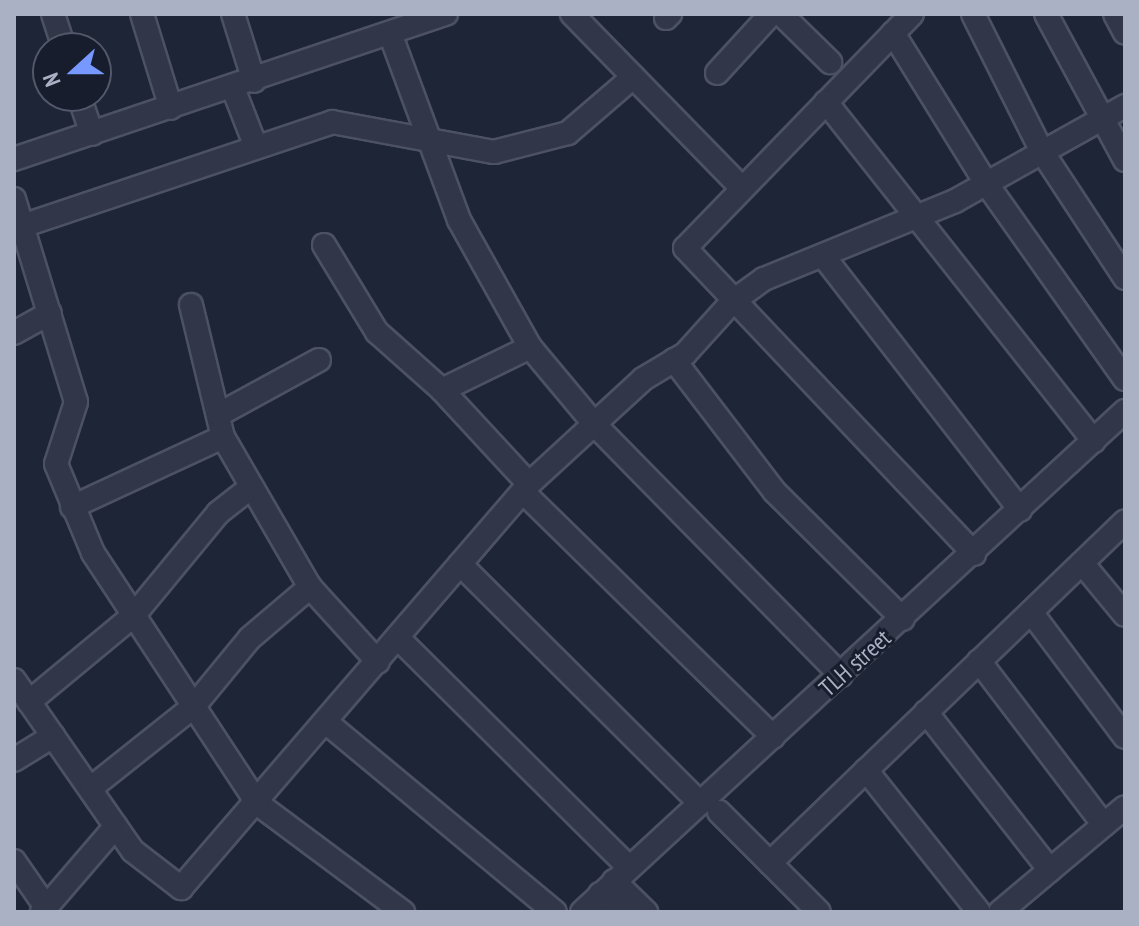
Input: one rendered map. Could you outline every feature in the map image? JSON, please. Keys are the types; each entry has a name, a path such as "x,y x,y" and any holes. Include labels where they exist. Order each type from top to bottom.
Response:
{"street":[{"path":"142,14 171,108"},
{"path":"233,14 256,147"},
{"path":"14,159 391,36 446,14"},
{"path":"572,14 742,188"},
{"path":"717,73 771,14"},
{"path":"781,14 830,62"},
{"path":"912,14 685,248 732,302 974,554"},
{"path":"973,14 1041,150 1125,278"},
{"path":"1046,14 1099,120 1125,160"},
{"path":"1115,14 1125,33"},
{"path":"893,33 986,183 1125,379"},
{"path":"391,36 431,136 459,220 530,347 597,427 841,675"},
{"path":"25,225 332,122 431,136 494,152 568,133 633,77"},
{"path":"826,102 913,220 1094,441"},
{"path":"14,680 133,851 181,888 258,804 526,488 597,427 643,379 674,360 732,302 764,279 913,220 1125,106"},
{"path":"84,112 92,134"},
{"path":"14,201 25,225 76,402 56,464 72,507 134,615 258,804 403,912"},
{"path":"324,245 369,323 442,390 526,488 773,737"},
{"path":"824,257 1020,510"},
{"path":"191,305 221,426 250,488 310,587 378,662"},
{"path":"14,333 50,313"},
{"path":"442,390 530,347"},
{"path":"72,507 221,426 319,360"},
{"path":"674,360 775,492 903,619"},
{"name":"TLH street","path":"582,912 615,881 710,807 773,737 1094,441 1121,425"},
{"path":"29,702 134,615 218,513 250,488"},
{"path":"770,863 1125,521"},
{"path":"1082,563 1125,615"},
{"path":"460,564 819,912"},
{"path":"91,788 194,706 250,638 310,587"},
{"path":"1031,612 1125,737"},
{"path":"398,638 646,912"},
{"path":"979,661 1104,825"},
{"path":"926,712 1050,870"},
{"path":"327,723 555,912"},
{"path":"14,760 53,736"},
{"path":"866,770 979,912"},
{"path":"1000,912 1125,807"},
{"path":"14,861 44,910 116,826"},
{"path":"615,881 618,912"}]}
